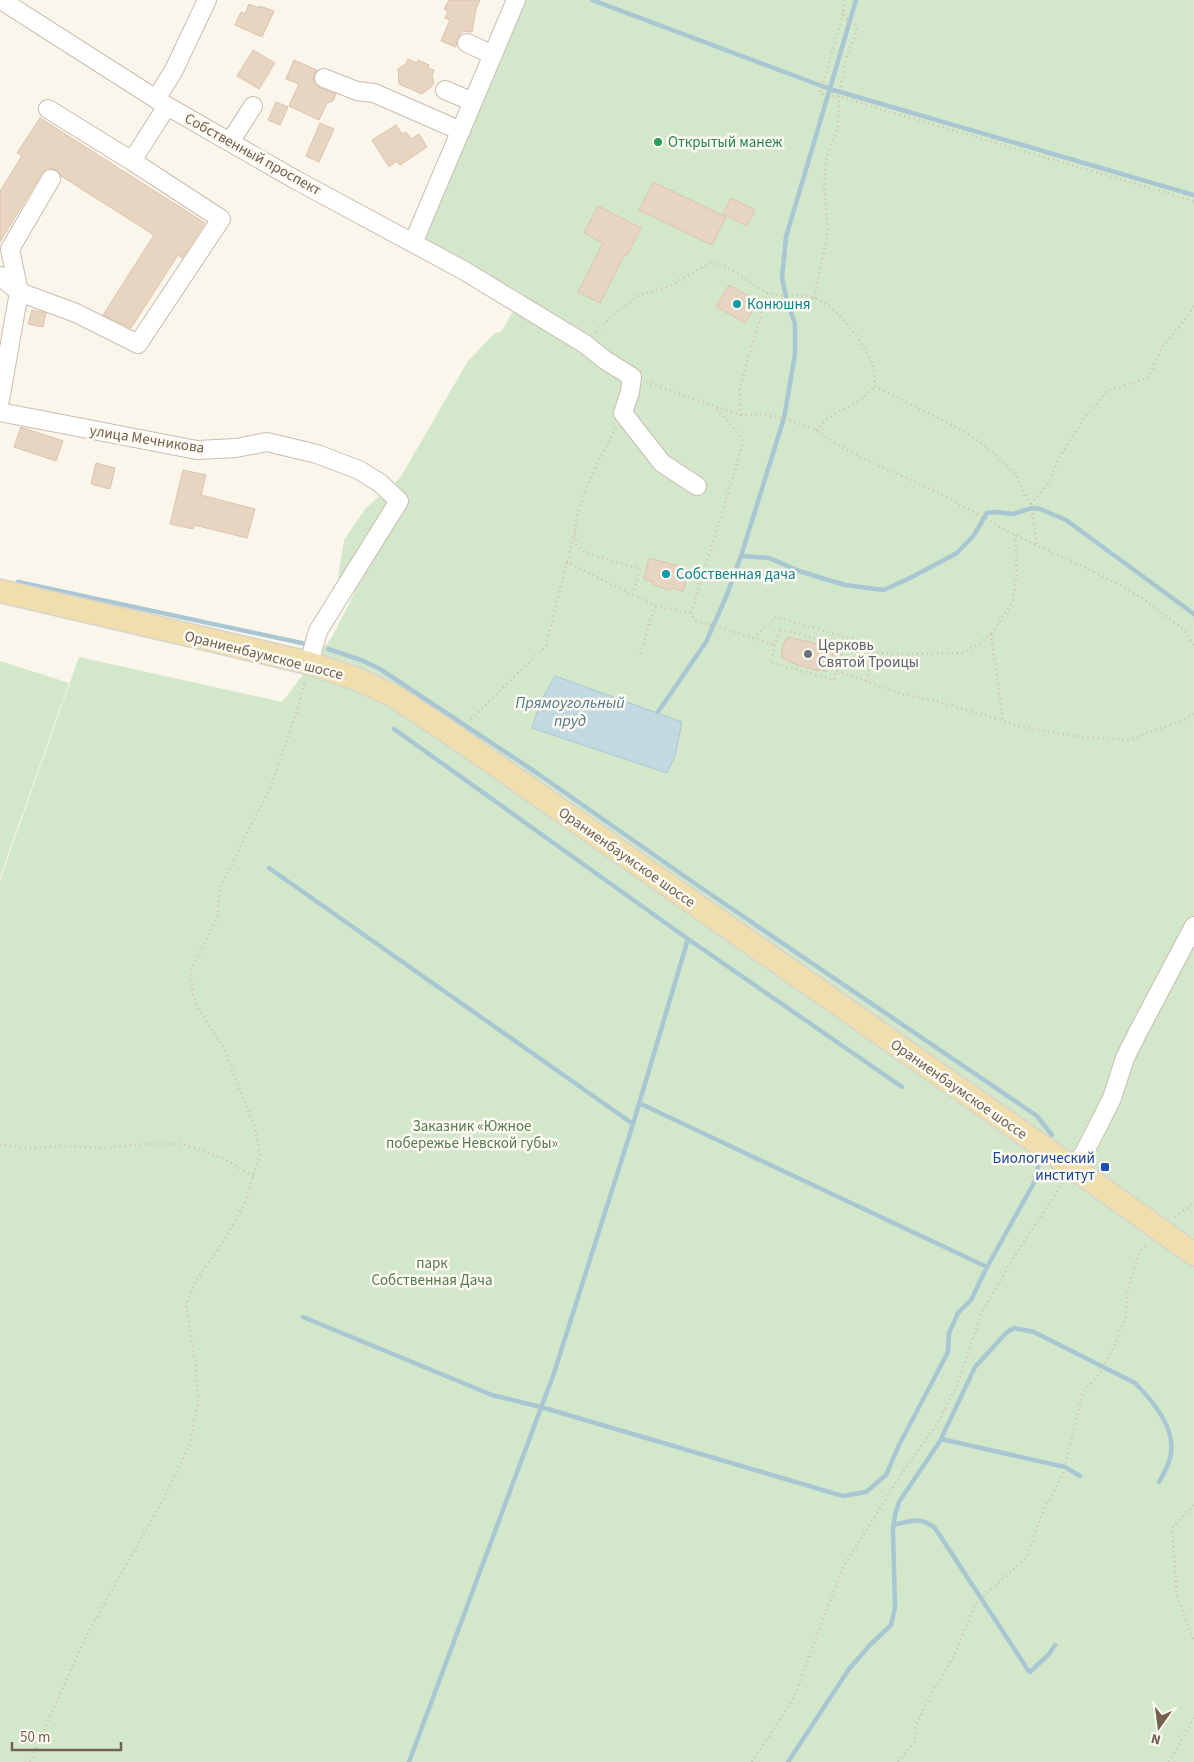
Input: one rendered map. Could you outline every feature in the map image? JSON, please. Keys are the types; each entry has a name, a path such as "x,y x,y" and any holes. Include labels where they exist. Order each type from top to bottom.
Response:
{"main road":[{"name":"Ораниенбаумское шоссе","path":"0,590 309,663 357,679 394,696 1194,1254"}],"street":[{"name":"Собственный проспект","path":"1,0 162,102 230,142 296,180 463,270 509,300 585,344 605,360 632,377"},
{"path":"132,161 162,102 174,70 207,0"},
{"path":"413,242 516,0"},
{"path":"467,43 493,55"},
{"path":"324,78 356,91 374,93 461,131"},
{"path":"445,90 473,102"},
{"path":"230,142 253,106"},
{"path":"0,276 19,292 76,313 138,344 221,219 48,109"},
{"path":"0,400 19,292 10,248 50,179"},
{"path":"632,377 630,392 623,413 662,463 697,486"},
{"name":"улица Мечникова","path":"0,412 197,450 236,448 267,442 317,454 359,470 380,483 399,501 318,631 309,663"},
{"path":"1073,1168 1084,1153 1112,1098 1125,1058 1194,926"}],"path":[{"path":"845,0 843,14 820,93 827,96 839,96 1194,201"},
{"path":"814,298 828,233 824,182 827,157 838,126 839,96 847,56 857,30 856,25 843,14"},
{"path":"585,344 610,318 639,295 670,286 709,263 716,263 730,269 749,283 768,293 814,298 833,308 846,322 872,364 875,386"},
{"path":"741,415 739,391 768,293"},
{"path":"1031,504 1048,484 1060,456 1080,423 1107,390 1148,378 1163,346 1194,306"},
{"path":"632,377 741,415 762,414 784,418 816,430 840,446 937,492 1015,535 1117,583 1142,598 1184,630 1194,645"},
{"path":"816,430 828,418 862,399 875,386"},
{"path":"875,386 967,434 993,452 1015,474 1031,504 1037,544"},
{"path":"716,407 728,423 739,433 743,444 691,613 695,620 775,645"},
{"path":"472,719 546,646 579,511 598,461 623,413"},
{"path":"575,531 577,546 586,553 640,569 633,594"},
{"path":"842,651 962,653 979,644 991,634 1012,603 1017,574 1015,535"},
{"path":"567,562 655,606 691,613"},
{"path":"640,654 655,606"},
{"path":"752,638 776,617 862,642 868,652 870,664 866,682"},
{"path":"780,629 844,646 842,651 834,680 770,662 780,629"},
{"path":"991,634 1002,721"},
{"path":"30,1762 83,1642 166,1494 190,1444 198,1403 196,1366 186,1306 195,1282 224,1241 245,1202 260,1154 254,1125 223,1047 199,1010 193,996 191,970 217,918 220,886 272,787 299,704 309,663"},
{"path":"837,671 902,694 939,702 1027,728 1081,737 1128,740 1184,720 1194,712"},
{"path":"0,1144 30,1148 62,1146 104,1148 141,1144 182,1144 223,1158 254,1177"},
{"path":"752,1762 794,1697 842,1569 871,1521 937,1424 956,1387 982,1310 1014,1257 1073,1168"},
{"path":"898,1762 916,1742 915,1728 954,1656 975,1604 1026,1558 1041,1516 1063,1474 1083,1392 1101,1372 1118,1340 1126,1315 1128,1289 1140,1252 1158,1229 1194,1204"},
{"path":"1194,1506 1172,1528 1177,1597 1194,1641"},
{"path":"1169,1762 1194,1718"}],"green space":[{"name":"Заказник «Южное побережье Невской губы»","path":"522,0 1194,0 1194,1762 0,1762 0,880 79,657 282,702 332,637 355,592 338,577 344,540 365,509 400,478 468,361 495,333 501,332 523,294 420,236"},
{"path":"0,661 69,683 0,877"}],"water":[{"name":"Прямоугольный пруд","path":"555,676 682,722 675,756 667,773 532,728 541,701"}],"building":[{"path":"449,0 480,0 476,9 472,32 463,31 457,39 456,47 441,41 450,20 445,18 448,11 444,9"},
{"path":"249,4 274,11 262,37 235,25 241,12 245,14"},
{"path":"253,50 275,63 259,89 237,76"},
{"path":"408,59 417,63 418,60 429,65 428,68 434,70 432,76 434,83 422,94 399,84 398,69 406,64"},
{"path":"294,60 317,70 313,79 315,84 336,94 333,101 327,103 319,120 289,106 299,84 286,79"},
{"path":"276,102 288,107 280,125 268,120"},
{"path":"40,118 205,223 182,258 178,255 131,328 103,315 154,235 61,176 57,170 48,168 42,173 0,242 0,191 22,156 17,153"},
{"path":"320,123 334,129 319,162 306,156"},
{"path":"396,125 402,134 406,132 411,139 419,134 427,147 400,165 397,161 389,167 372,140"},
{"path":"653,182 726,217 712,245 639,210"},
{"path":"731,198 755,210 747,226 723,214"},
{"path":"598,206 641,228 627,256 625,254 600,303 578,292 603,243 584,233"},
{"name":"Конюшня","path":"729,285 758,301 745,323 716,306"},
{"path":"32,310 46,313 43,327 28,324"},
{"path":"21,427 63,441 56,461 14,447"},
{"path":"96,463 115,468 110,489 91,484"},
{"path":"183,470 206,475 201,495 255,509 247,538 194,525 193,529 170,524"},
{"name":"Собственная дача","path":"649,558 689,569 683,591 652,585 653,582 644,579"},
{"name":"Церковь Святой Троицы","path":"788,637 826,646 826,648 833,650 832,653 834,654 826,672 792,663 782,658 783,655 781,654 785,640"}],"waterway":[{"path":"592,0 830,89 1194,195"},
{"path":"658,712 706,642 726,597 741,556 784,418 795,354 795,324 782,278 786,237 856,0"},
{"path":"741,556 769,558 799,571 845,585 884,590 957,553 974,535 987,513 1013,514 1032,508 1040,509 1066,520 1194,614"},
{"path":"18,582 306,644"},
{"path":"328,649 361,660 380,669 534,771 697,885 1037,1116 1052,1135"},
{"path":"394,729 688,939 902,1087"},
{"path":"269,868 633,1124"},
{"path":"409,1762 554,1373 633,1124 688,939"},
{"path":"639,1103 987,1267 1035,1181 1040,1158"},
{"path":"303,1317 492,1395 541,1407 843,1496 866,1492 886,1475 899,1445 948,1352 949,1333 958,1313 971,1300 987,1267"},
{"path":"788,1762 849,1669 891,1625 895,1608 893,1530 899,1502 940,1441 975,1367 1007,1332 1014,1328 1034,1332 1135,1383 1155,1406 1169,1433 1171,1443 1170,1457 1159,1482"},
{"path":"941,1439 1065,1467 1080,1476"},
{"path":"893,1525 920,1521 930,1524 935,1528 1030,1672 1049,1654 1055,1645"}],"place":[{"name":"Открытый манеж","path":"658,142"},
{"name":"Конюшня","path":"737,304"},
{"name":"Собственная дача","path":"666,574"},
{"name":"Церковь Святой Троицы","path":"808,654"},
{"name":"Биологический институт","path":"1105,1167"}],"park label":[{"name":"парк Собственная Дача","path":"432,1272"}]}
